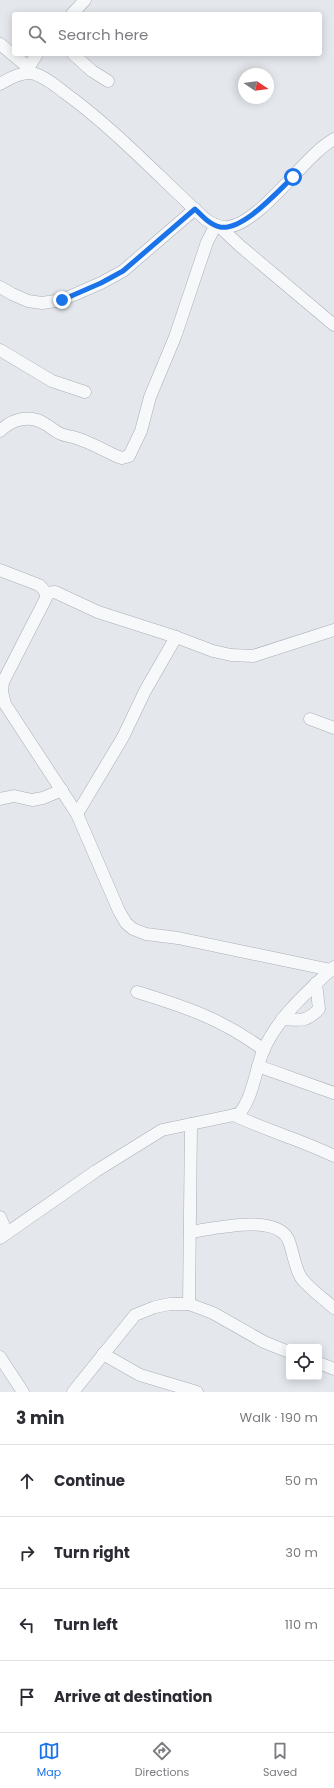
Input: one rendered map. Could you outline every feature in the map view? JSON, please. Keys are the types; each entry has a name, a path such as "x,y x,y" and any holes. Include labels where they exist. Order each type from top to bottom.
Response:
{"street":[{"path":"74,12 85,0"},
{"path":"0,44 12,56"},
{"path":"12,56 27,70 52,83 80,104 205,219 218,226 250,255 334,325"},
{"path":"0,84 27,70 36,56"},
{"path":"75,56 92,72 108,81"},
{"path":"218,226 235,225 253,214 293,177 316,152 334,139"},
{"path":"0,287 28,301 42,303 62,300 101,283 123,271 195,209"},
{"path":"0,431 7,424 21,419 34,420 45,424 52,430 80,439 116,456 122,458 129,456 141,431 150,396 175,337 208,242 218,226"},
{"path":"0,350 52,381 85,392"},
{"path":"0,570 39,585 46,593 46,598 3,682 2,692 6,704 77,814 119,912 126,923 133,930 146,934 185,939 332,969"},
{"path":"46,593 55,592 98,612 176,637 213,651 231,655 253,656 334,630"},
{"path":"77,814 123,737 145,691 176,637"},
{"path":"310,719 334,728"},
{"path":"0,799 14,796 32,800 43,798 62,790"},
{"path":"0,1217 4,1236 96,1171 162,1130 239,1114 246,1105 264,1050 282,1019 316,983 332,969"},
{"path":"282,1019 302,1020 310,1018 319,1009 316,983"},
{"path":"137,992 182,1006 215,1019 242,1034 264,1050"},
{"path":"258,1066 334,1093"},
{"path":"234,1115 255,1125 312,1145 334,1156"},
{"path":"189,1304 191,1124"},
{"path":"190,1232 254,1224 279,1229 287,1238 301,1278 334,1308"},
{"path":"73,1392 135,1315 155,1307 170,1304 189,1304 213,1313 264,1342 286,1351"},
{"path":"104,1354 140,1374 197,1392"},
{"path":"0,1357 23,1392"},
{"path":"322,1364 334,1369"}],"route":[{"path":"62,300 101,283 123,271 195,209 212,224 220,227 235,225 264,205 293,177"}]}
